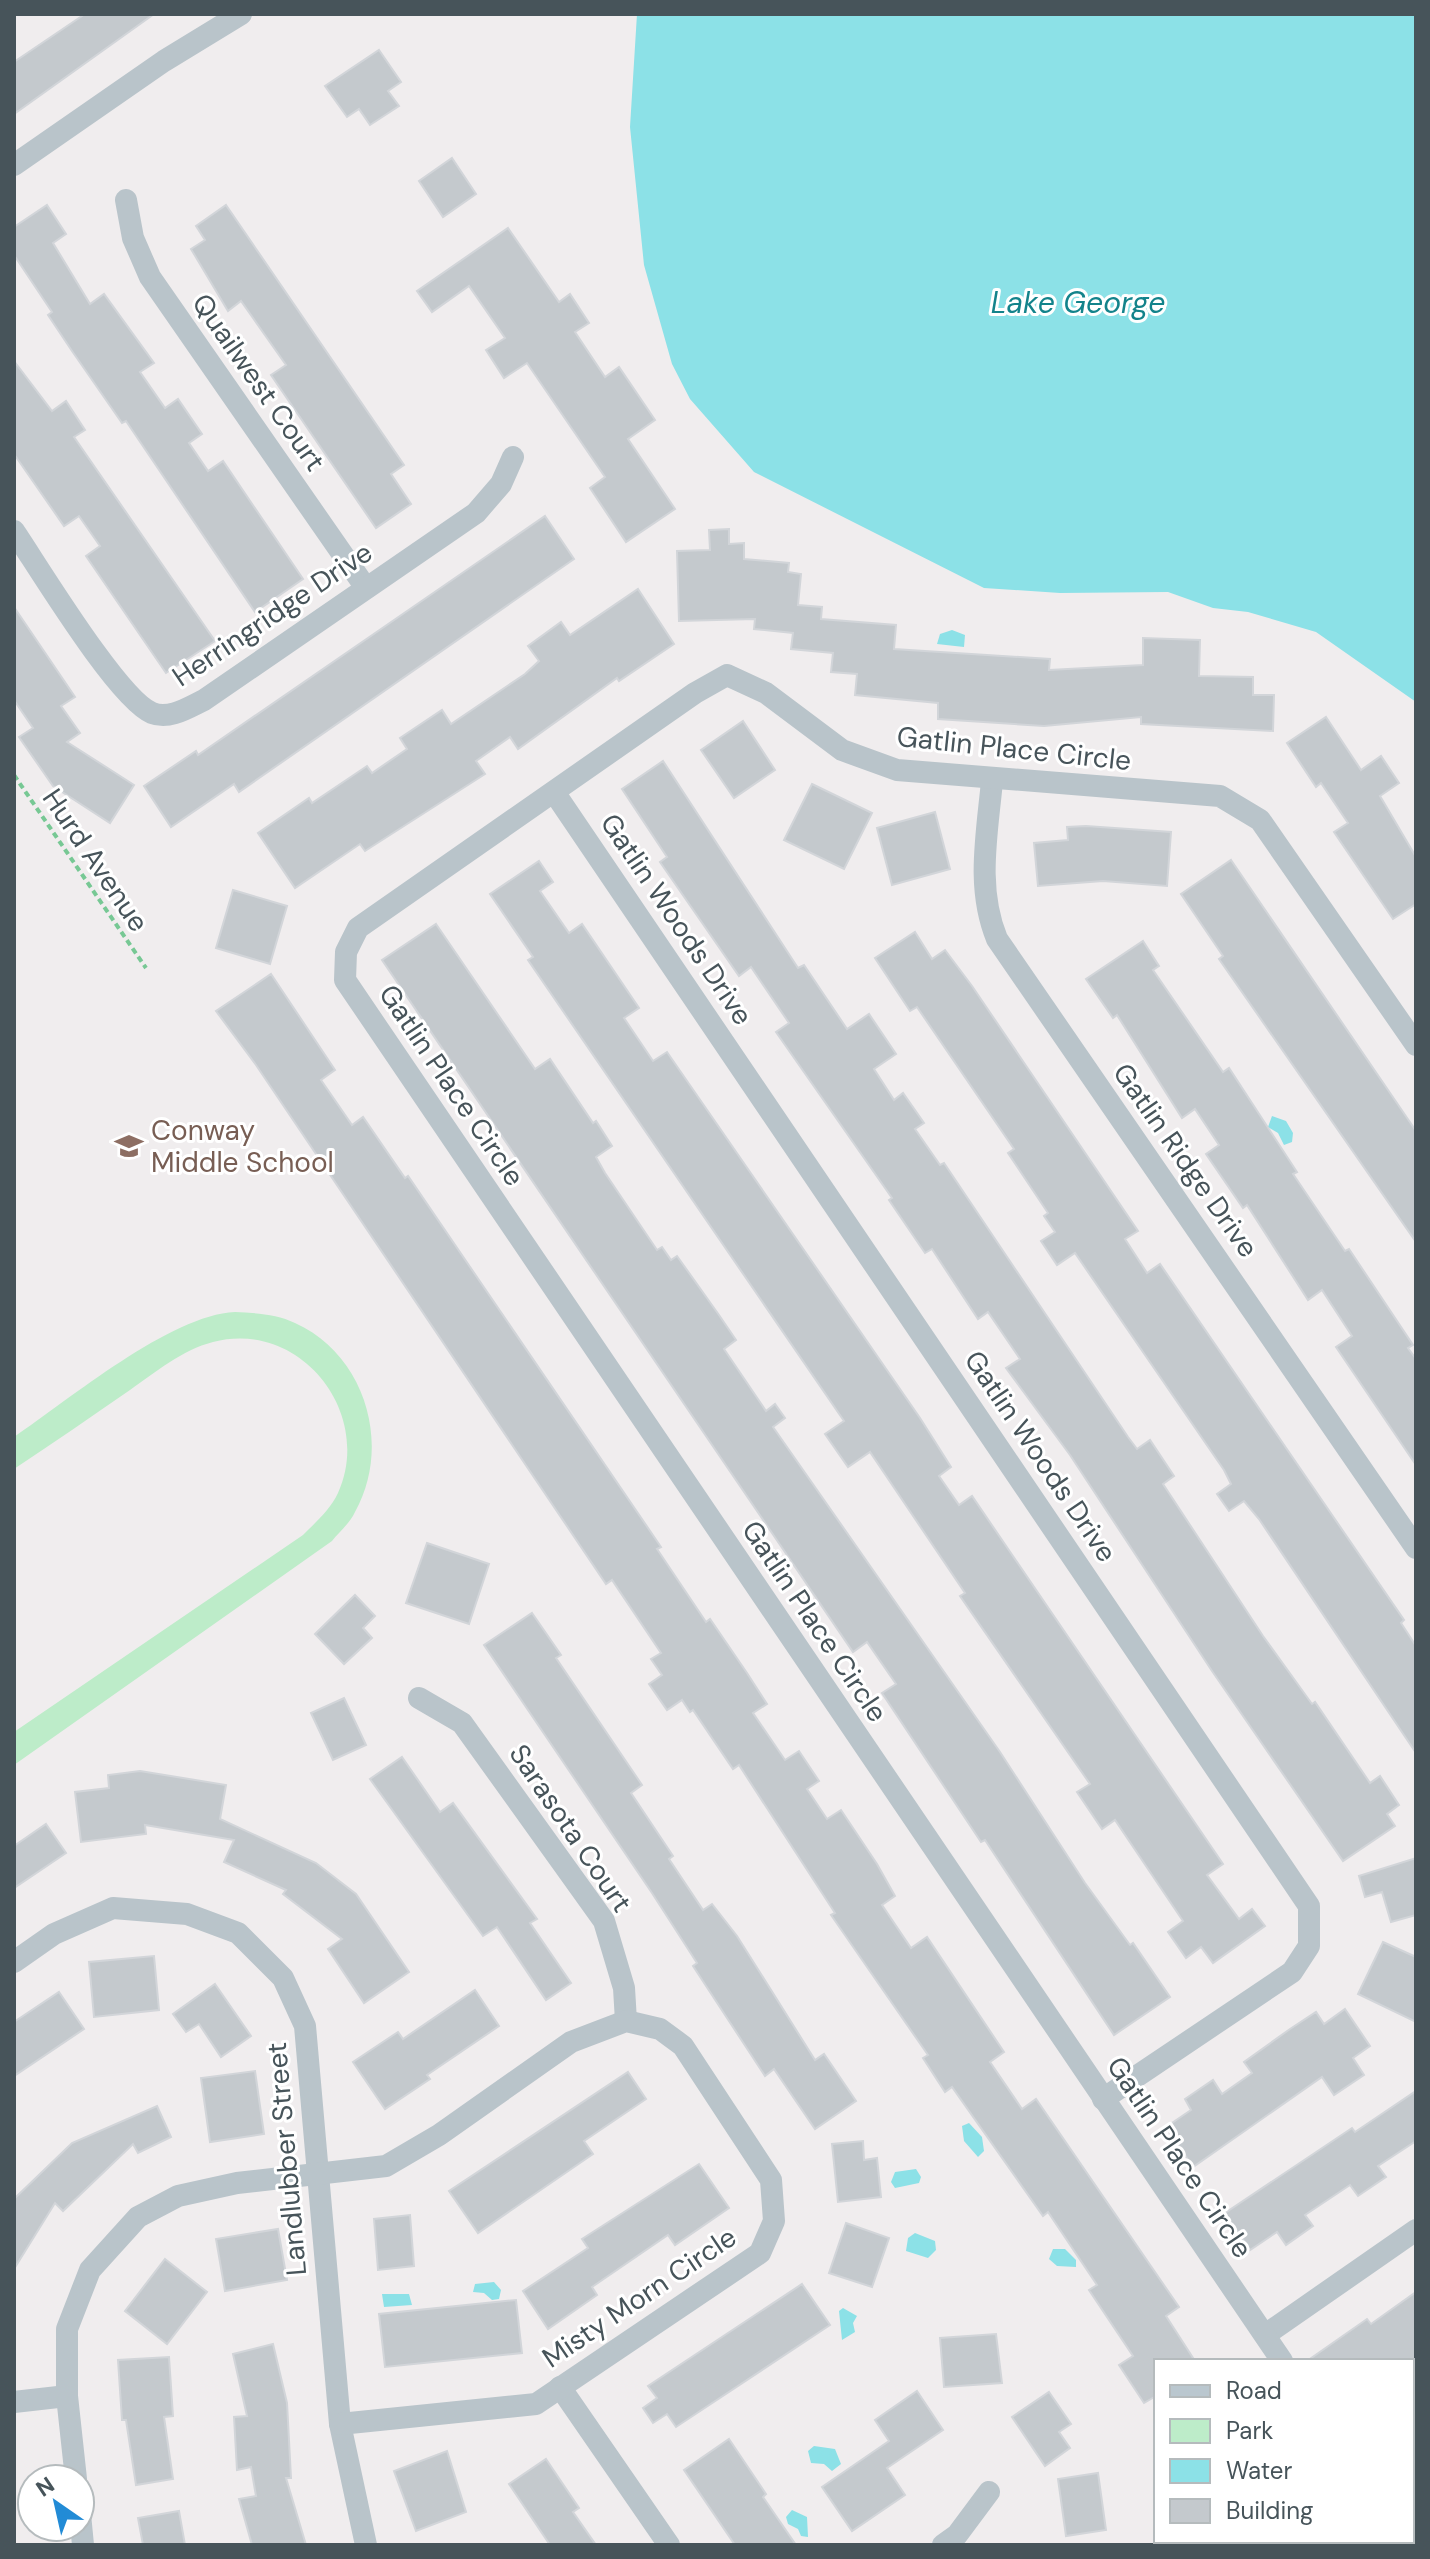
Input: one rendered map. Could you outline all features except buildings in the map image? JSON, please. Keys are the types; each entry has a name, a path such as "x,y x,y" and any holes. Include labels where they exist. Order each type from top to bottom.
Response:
{"street":[{"path":"14,165 164,61 241,14"},
{"name":"Quailwest Court","path":"126,200 133,238 150,277 366,588"},
{"name":"Herringridge Drive","path":"14,531 125,694 153,713 175,714 204,700 476,513 501,484 513,457"},
{"name":"Gatlin Place Circle","path":"1281,2359 345,980 346,952 358,928 727,675 766,693 842,750 897,770 992,781 1220,796 1260,820 1416,1045"},
{"name":"Gatlin Ridge Drive","path":"992,781 983,888 986,913 997,939 1416,1548"},
{"name":"Gatlin Woods Drive","path":"554,792 1309,1906 1309,1946 1292,1972 1103,2099"},
{"name":"Sarasota Court","path":"419,1698 462,1723 604,1921 624,1988 626,2021"},
{"name":"Landlubber Street","path":"14,1962 54,1934 113,1908 187,1914 238,1933 283,1978 305,2026 340,2424 366,2545"},
{"path":"74,2463 67,2396 67,2329 90,2270 138,2217 178,2196 237,2183 386,2166 439,2135 571,2042 626,2021"},
{"name":"Misty Morn Circle","path":"340,2424 536,2404 760,2253 774,2221 771,2180 683,2046 660,2029 626,2021"},
{"path":"1265,2335 1416,2230"},
{"path":"560,2387 669,2545"},
{"path":"14,2402 67,2396"},
{"path":"943,2545 957,2535 989,2492"}],"path":[{"name":"Hurd Avenue","path":"14,775 146,968"}],"green space":[{"path":"235,1312 273,1316 295,1323 319,1338 340,1357 355,1379 366,1405 371,1432 371,1459 366,1486 355,1512 332,1541 14,1765 14,1732 303,1535 327,1511 338,1493 347,1463 346,1432 337,1404 322,1379 300,1359 274,1345 245,1339 213,1342 180,1356 14,1469 14,1437 91,1382 181,1327"}],"water":[{"name":"Lake George","path":"637,14 1416,14 1416,702 1316,632 1248,612 1213,608 1168,592 1060,593 984,588 754,472 690,399 672,364 644,265 630,127"},
{"path":"952,630 965,635 964,647 937,644 940,634"},
{"path":"1272,1116 1286,1121 1293,1133 1292,1142 1284,1145 1278,1133 1268,1127"},
{"path":"969,2123 982,2137 984,2151 978,2157 964,2141 962,2126"},
{"path":"916,2169 921,2177 919,2183 895,2188 891,2182 895,2172"},
{"path":"915,2233 935,2241 936,2250 928,2258 906,2251 908,2238"},
{"path":"1053,2249 1065,2249 1076,2260 1076,2267 1057,2266 1049,2259"},
{"path":"494,2282 501,2290 499,2299 492,2300 484,2293 473,2292 475,2284"},
{"path":"382,2294 409,2294 412,2305 384,2307"},
{"path":"843,2308 857,2316 853,2323 855,2332 842,2340 839,2311"},
{"path":"814,2446 835,2449 841,2464 832,2471 824,2464 811,2463 808,2451"},
{"path":"792,2510 807,2517 808,2537 801,2536 798,2529 788,2524 786,2517"}],"place":[{"name":"Conway Middle School","path":"129,1146"}]}
